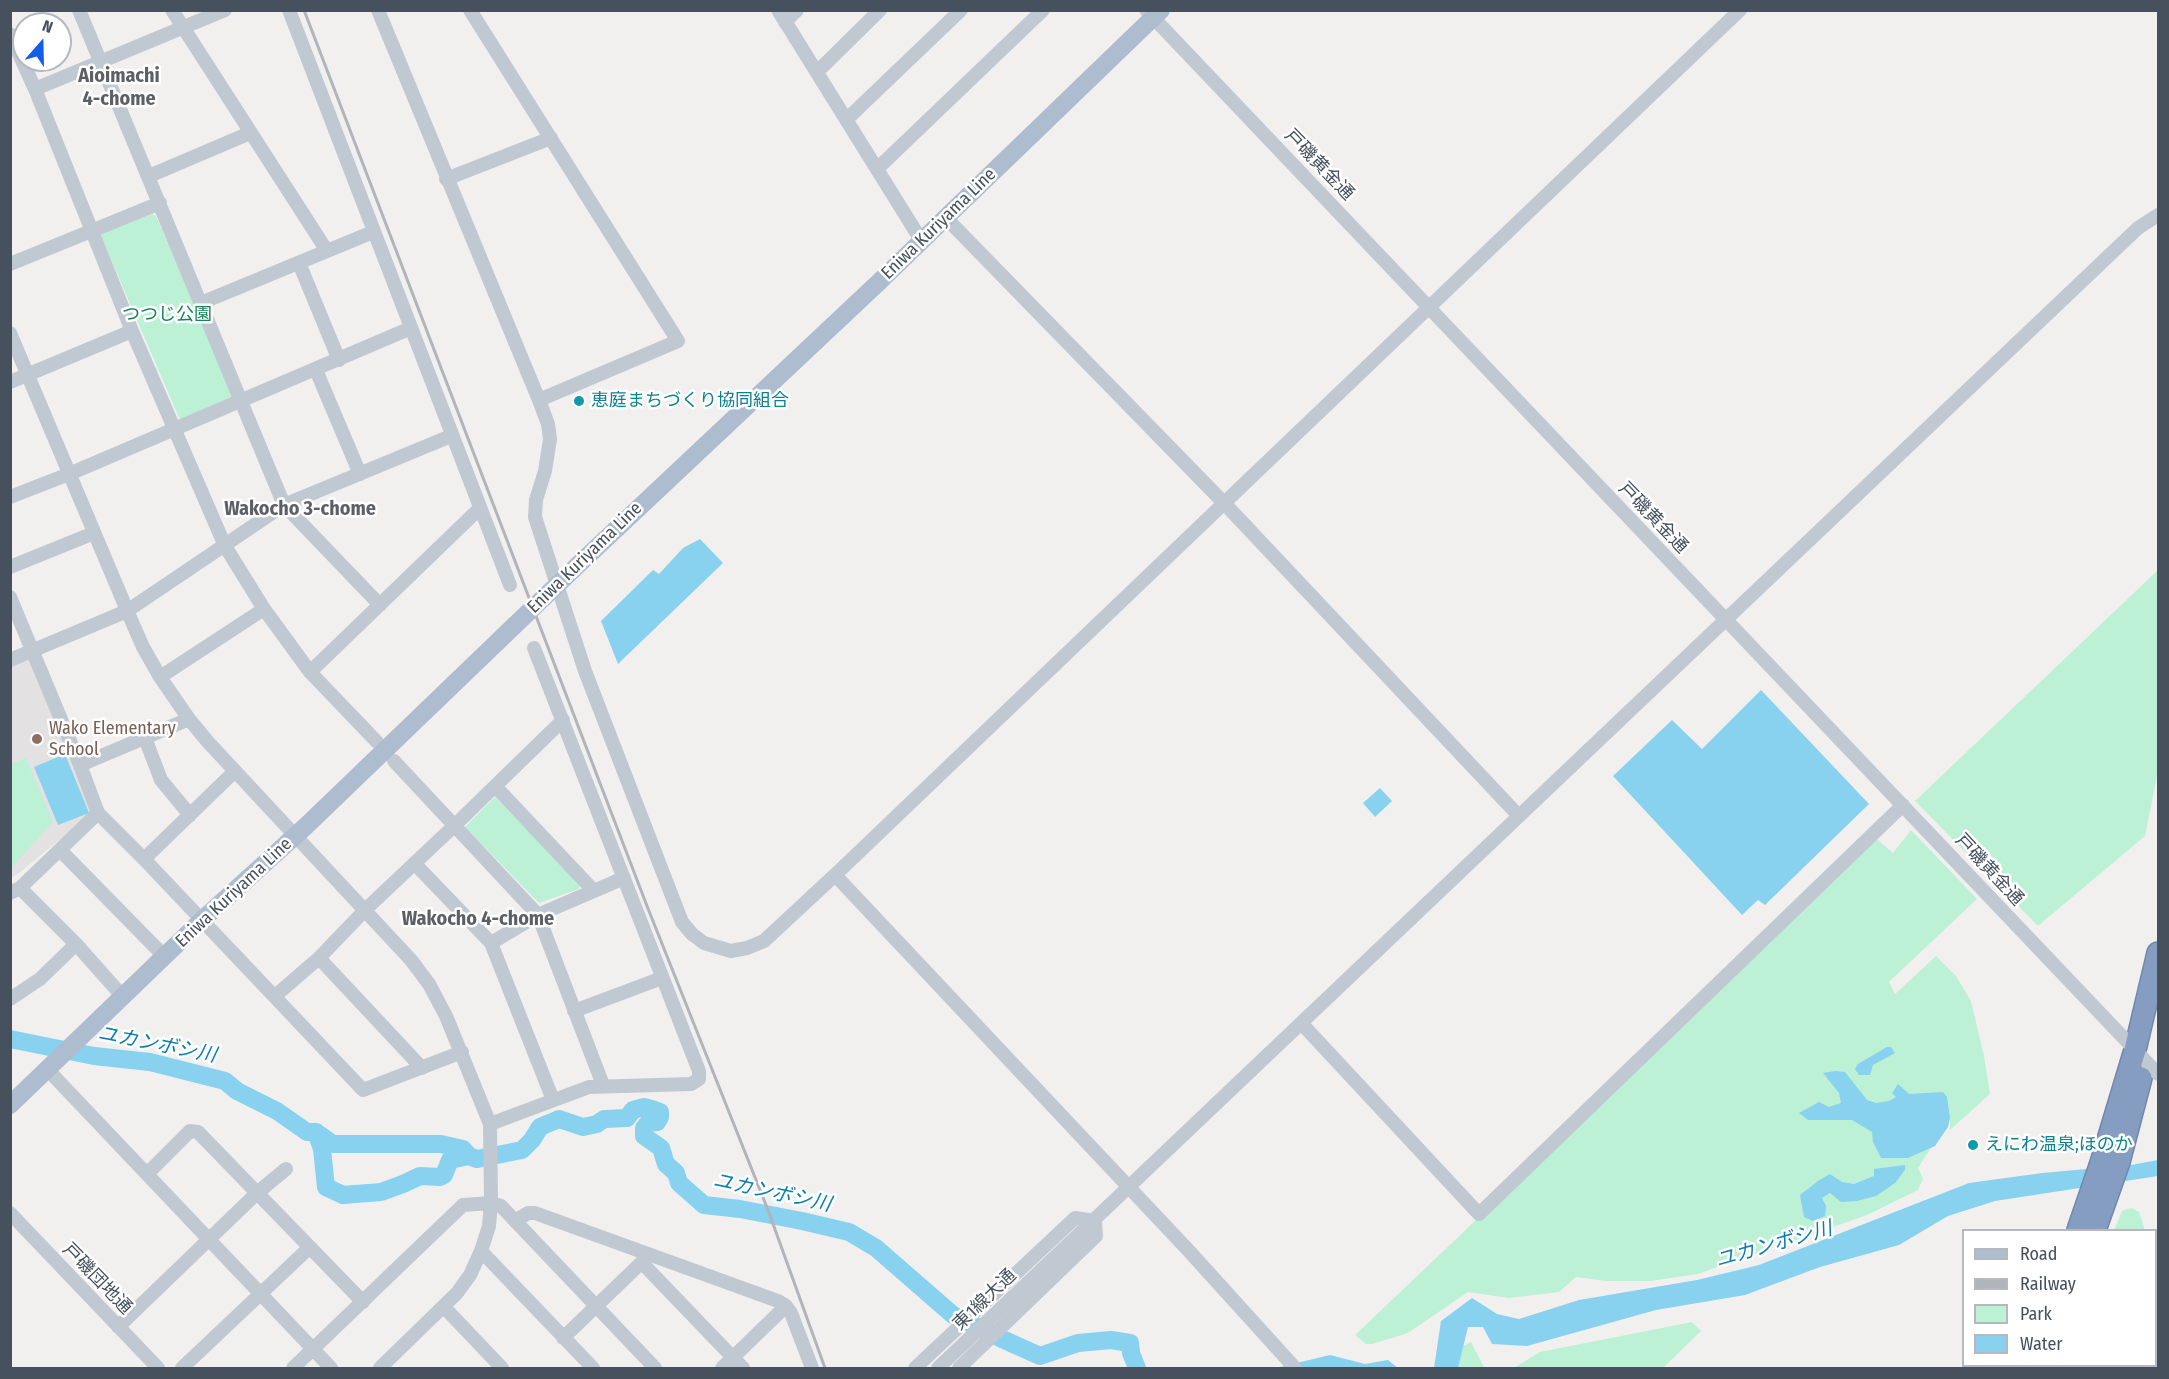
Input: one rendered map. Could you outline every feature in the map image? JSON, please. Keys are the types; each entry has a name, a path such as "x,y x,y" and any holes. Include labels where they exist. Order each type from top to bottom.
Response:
{"highway":[{"path":"2146,1061 2158,953"},
{"path":"2095,1229 2100,1194 2146,1061 2158,1011"},
{"path":"2079,1229 2100,1194"}],"main road":[{"name":"Eniwa Kuriyama Line","path":"10,1105 124,998 202,920 296,835 578,564 945,218 1153,13"}],"street":[{"path":"79,10 284,504 380,605"},
{"path":"172,10 327,251"},
{"path":"35,89 225,10"},
{"path":"289,10 510,585"},
{"path":"378,10 548,424 550,439 545,471 536,500 535,517 585,671 682,922 704,943 732,951 764,941 835,875 1740,10"},
{"path":"470,10 678,341 540,400"},
{"path":"797,10 781,16 921,240"},
{"path":"817,72 880,10"},
{"path":"846,120 961,10"},
{"path":"877,169 1042,11"},
{"name":"戸磯黄金通","path":"1153,13 1725,620 2146,1061"},
{"path":"10,34 35,89 132,332 225,546 264,609 310,672 376,742"},
{"path":"149,177 250,133"},
{"path":"446,179 550,138"},
{"path":"10,264 159,203"},
{"name":"東1線大通","path":"938,1368 2138,228 2158,215"},
{"path":"945,218 1224,503 1519,816"},
{"path":"201,303 373,232"},
{"path":"299,263 339,360"},
{"path":"10,497 316,370 411,328"},
{"path":"10,382 132,332"},
{"path":"10,333 127,611 160,677 189,719 366,909 429,984 462,1052 490,1124 491,1203 489,1226 481,1251 470,1275 444,1307 380,1368"},
{"path":"316,370 360,474"},
{"path":"10,660 127,611 284,504 452,436"},
{"path":"310,672 480,508"},
{"path":"10,567 94,533"},
{"path":"10,597 98,813 363,1090 462,1052"},
{"path":"160,677 264,609"},
{"path":"490,1124 589,1087 692,1084 699,1079 699,1071 534,648"},
{"path":"80,765 189,719"},
{"path":"275,996 319,958 366,909 563,720"},
{"path":"145,738 160,780 190,815"},
{"path":"394,761 538,915 603,1085"},
{"path":"144,859 235,771"},
{"path":"495,786 594,891"},
{"path":"1302,1024 1479,1214 1903,805"},
{"path":"98,813 15,890 76,944 124,998"},
{"path":"60,850 165,957"},
{"path":"415,864 490,943 553,1100"},
{"path":"835,875 1292,1365"},
{"path":"490,943 538,915 624,878"},
{"path":"10,999 40,979 76,944"},
{"path":"319,958 422,1068"},
{"path":"574,1011 662,978"},
{"path":"50,1067 208,1240 331,1368"},
{"path":"147,1174 190,1131 198,1132 363,1302"},
{"path":"118,1327 257,1193 286,1169"},
{"path":"293,1368 463,1205 491,1203 501,1206 655,1368"},
{"name":"戸磯団地通","path":"10,1213 158,1368"},
{"path":"515,1221 528,1213 535,1213 645,1257 778,1301 786,1306 812,1368"},
{"path":"915,1368 1075,1218 1095,1221 1096,1236 959,1368"},
{"path":"182,1368 310,1247"},
{"path":"481,1251 593,1368"},
{"path":"563,1338 645,1257"},
{"path":"645,1257 645,1266 738,1363"},
{"path":"722,1368 738,1363 786,1306"},
{"path":"444,1307 502,1368"}],"shaded area":[{"name":"Wako Elementary School","path":"33,657 93,812 11,878 11,667"}],"green space":[{"name":"つつじ公園","path":"152,214 156,216 234,396 180,420 100,234"},
{"path":"2158,570 2158,771 2145,836 2038,926 1915,801"},
{"path":"26,758 53,822 11,868 11,764"},
{"path":"495,797 581,883 579,889 539,903 465,827"},
{"path":"1911,830 1977,899 1889,982 1895,994 1936,956 1956,976 1971,1001 1990,1094 1950,1130 1950,1118 1918,1168 1923,1179 1918,1190 1867,1215 1698,1274 1650,1281 1605,1281 1576,1277 1559,1292 1509,1298 1468,1292 1408,1333 1372,1344 1366,1344 1355,1335 1877,839 1893,853"},
{"path":"2131,1208 2139,1212 2145,1229 2114,1229 2122,1211"},
{"path":"1692,1322 1701,1331 1663,1368 1515,1367 1540,1352"},
{"path":"1471,1342 1484,1367 1458,1368 1463,1346"}],"water":[{"path":"700,539 723,563 618,664 601,621 653,570 659,574 683,548"},
{"path":"1761,690 1869,804 1765,905 1758,900 1742,915 1613,776 1672,720 1702,749"},
{"path":"65,754 89,813 58,825 34,767"},
{"path":"1380,788 1392,801 1375,817 1363,803"},
{"path":"1887,1047 1891,1047 1895,1053 1873,1065 1870,1075 1859,1075 1855,1069 1858,1064"},
{"path":"1845,1072 1867,1100 1876,1103 1889,1101 1896,1097 1892,1093 1898,1084 1909,1094 1943,1092 1947,1097 1950,1118 1948,1127 1935,1146 1908,1158 1881,1158 1873,1142 1872,1132 1852,1120 1808,1120 1799,1113 1819,1102 1829,1107 1841,1103 1839,1093 1823,1073"},
{"path":"2158,1160 2158,1176 1995,1201 1948,1216 1899,1245 1820,1267 1745,1295 1656,1310 1527,1346 1492,1344 1483,1327 1468,1327 1458,1368 1434,1368 1441,1321 1472,1298 1497,1314 1519,1319 1579,1300 1697,1280 1759,1265 1969,1183"},
{"path":"1905,1165 1905,1170 1895,1183 1876,1196 1841,1202 1830,1193 1822,1198 1826,1206 1825,1216 1813,1221 1804,1217 1800,1195 1830,1174 1842,1182 1854,1184 1874,1176 1874,1169"},
{"path":"1330,1355 1365,1364 1388,1360 1398,1368 1276,1368"}],"waterway":[{"name":"ユカンボシ川","path":"10,1039 94,1056 150,1062 225,1081 237,1091 277,1111 307,1132 316,1132 322,1149 326,1187 343,1195 381,1192 420,1176 440,1177 444,1175 450,1160 469,1156 477,1159 522,1150 540,1127 559,1119 583,1127 597,1124 604,1119 627,1118 633,1110 644,1107 655,1110 660,1112 660,1117 657,1122 648,1123 644,1128 644,1136 661,1148 666,1164 676,1173 679,1183 704,1205 740,1209 849,1232 876,1248 953,1315 1002,1339 1040,1356 1078,1343 1111,1340 1130,1343 1137,1368"},
{"path":"316,1132 333,1144 441,1144 463,1149 469,1156"}],"railway":[{"path":"304,10 647,906 768,1210 825,1368"}],"place":[{"name":"恵庭まちづくり協同組合","path":"579,401"},
{"name":"Wako Elementary School","path":"37,739"},
{"name":"えにわ温泉;ほのか","path":"1973,1145"}],"district":[{"name":"Aioimachi 4-chome","path":"119,88"},
{"name":"Wakocho 3-chome","path":"300,509"},
{"name":"Wakocho 4-chome","path":"478,919"}]}
